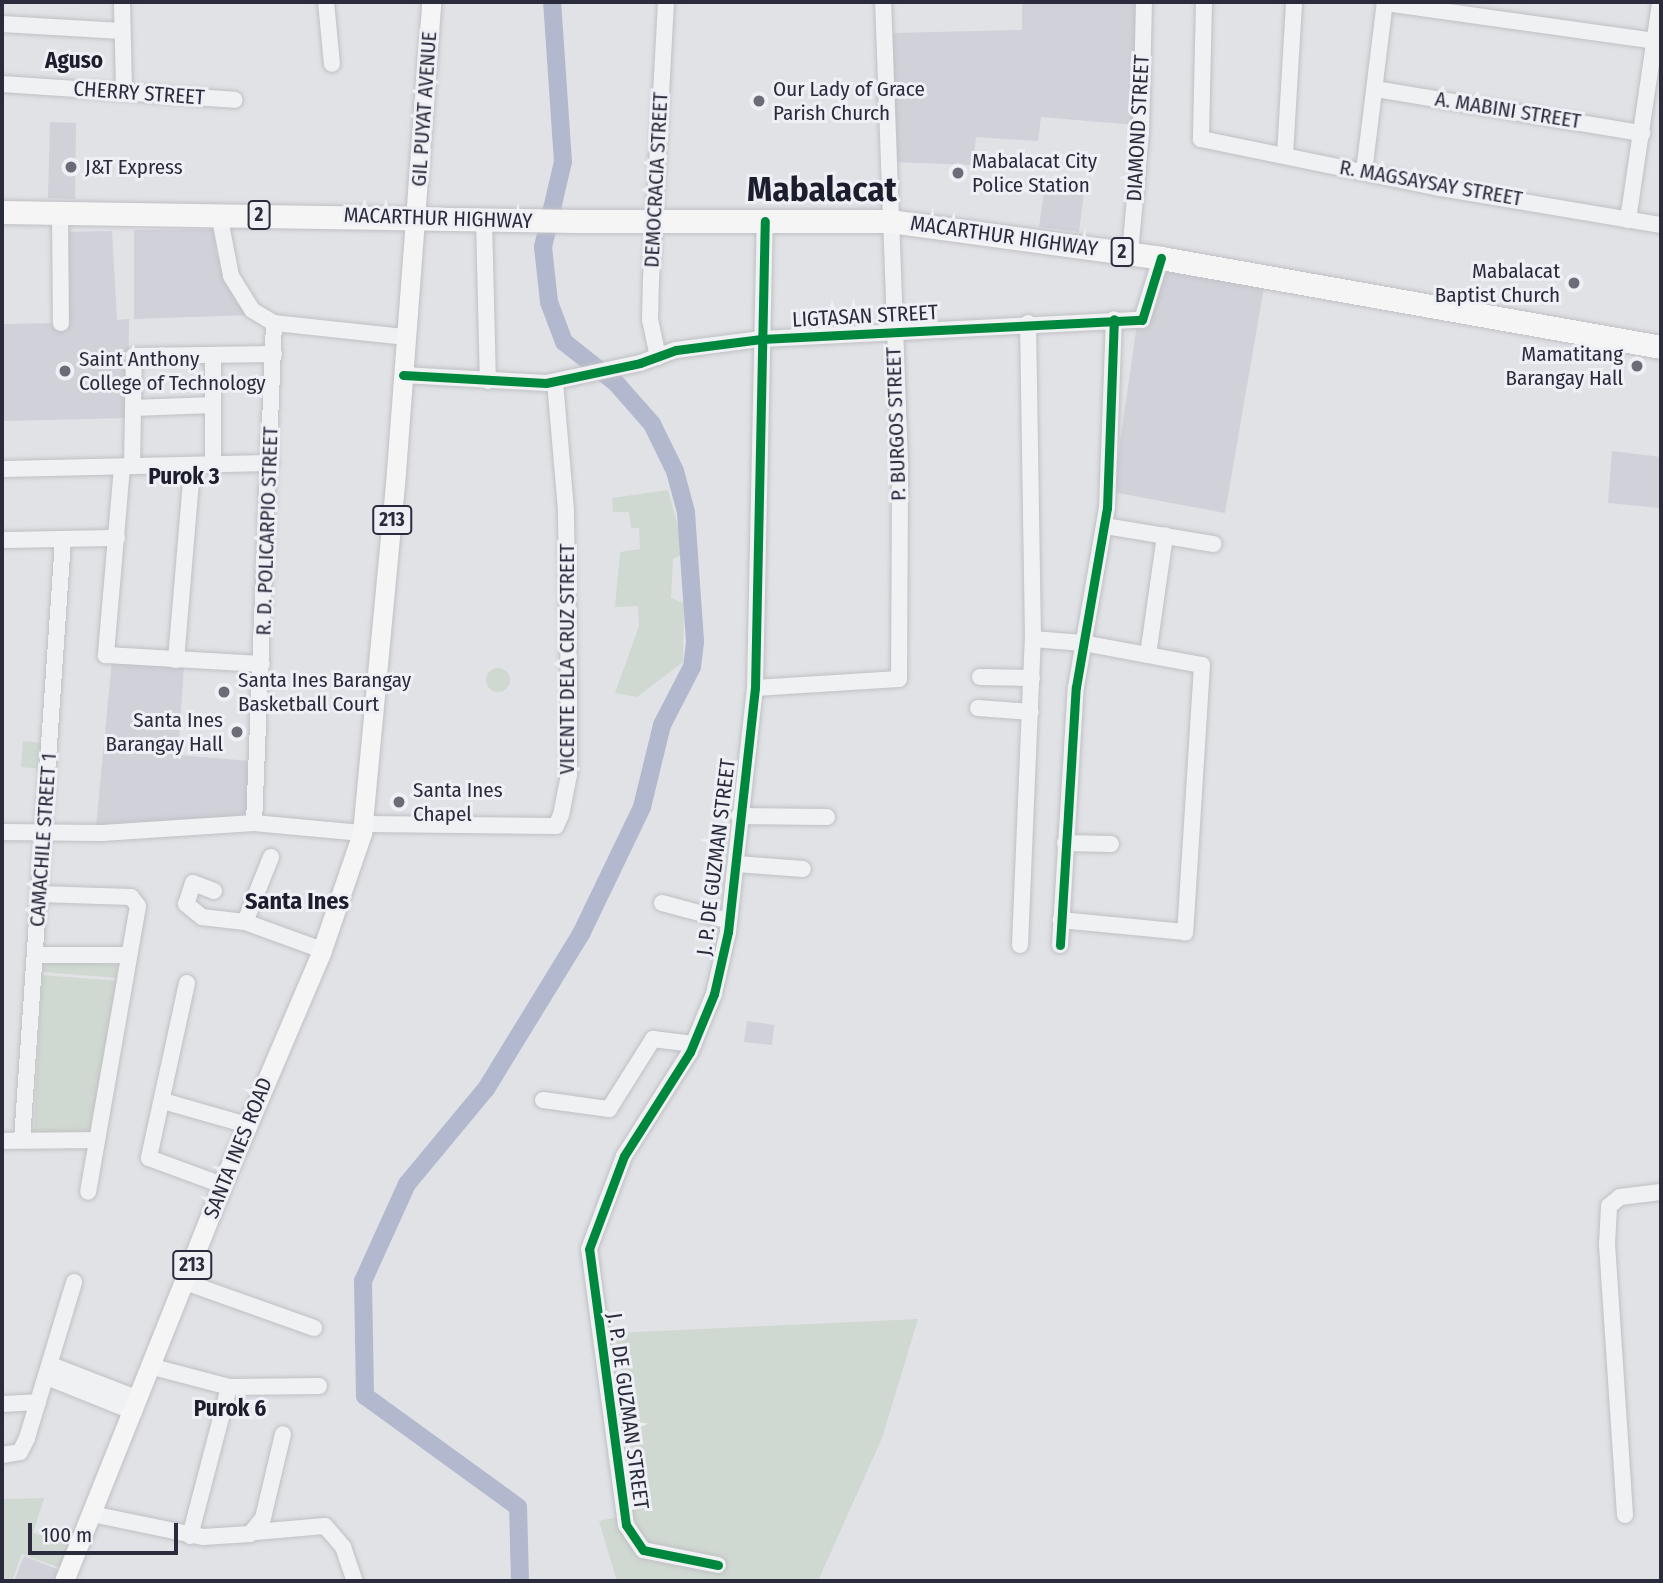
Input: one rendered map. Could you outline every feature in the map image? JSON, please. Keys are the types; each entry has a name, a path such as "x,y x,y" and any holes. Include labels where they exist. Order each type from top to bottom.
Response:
{"highway":[{"name":"MACARTHUR HIGHWAY","path":"2,212 416,216 577,221 889,221 1161,258 1661,347"}],"main road":[{"name":"GIL PUYAT AVENUE","path":"416,216 431,2"},
{"name":"213","path":"322,950 363,829 416,216"},
{"name":"SANTA INES ROAD","path":"64,1581 153,1367 222,1185 322,950"}],"street":[{"path":"121,2 124,90"},
{"path":"326,2 332,64"},
{"name":"DEMOCRACIA STREET","path":"658,357 650,320 666,2"},
{"name":"P. BURGOS STREET","path":"755,688 899,679 900,463 893,334 883,2"},
{"name":"DIAMOND STREET","path":"1130,253 1141,133 1144,2"},
{"name":"R. MAGSAYSAY STREET","path":"1203,2 1201,139 1364,172 1661,225"},
{"path":"1284,155 1294,2"},
{"path":"1364,172 1385,2 1656,41"},
{"path":"1628,220 1660,2"},
{"path":"2,24 122,31"},
{"name":"CHERRY STREET","path":"2,84 124,90 234,100"},
{"name":"A. MABINI STREET","path":"1374,89 1642,133"},
{"path":"60,212 61,323"},
{"path":"219,214 224,253 243,301 274,323 405,337"},
{"path":"484,220 488,380"},
{"name":"J. P. DE GUZMAN STREET","path":"718,1565 643,1550 626,1525 590,1261 591,1239 624,1156 694,1044 714,994 729,921 755,688 765,221"},
{"name":"LIGTASAN STREET","path":"403,375 555,382 640,363 676,350 761,339 893,334 1028,323 1146,318 1161,258"},
{"path":"1060,945 1076,687 1104,526 1114,319"},
{"name":"R. D. POLICARPIO STREET","path":"254,822 271,463 274,323"},
{"path":"1020,945 1033,639 1028,323"},
{"path":"262,664 106,655 133,408 134,356 274,354"},
{"path":"213,355 213,466"},
{"name":"VICENTE DELA CRUZ STREET","path":"363,829 556,826 561,815 569,775 569,689 566,510 555,382"},
{"path":"133,408 213,405"},
{"path":"2,469 192,468 271,463"},
{"path":"176,660 192,468"},
{"path":"1104,526 1214,544"},
{"path":"1149,655 1165,535"},
{"path":"2,540 117,538"},
{"name":"CAMACHILE STREET 1","path":"22,1140 63,540"},
{"path":"1033,639 1083,643 1202,665 1185,932 1061,920"},
{"path":"980,677 1032,678"},
{"path":"978,708 1031,712"},
{"path":"739,816 827,817"},
{"path":"2,832 42,834 254,822 363,829"},
{"path":"1065,844 1111,844"},
{"path":"245,922 271,857"},
{"path":"737,864 803,869"},
{"path":"214,891 193,883 186,904 202,917 245,922 322,950"},
{"path":"39,894 135,899 138,906 94,1140 88,1192"},
{"path":"662,903 729,921"},
{"path":"36,955 127,955"},
{"path":"187,983 149,1158 222,1185"},
{"path":"543,1100 609,1109 653,1039 694,1044"},
{"path":"163,1101 247,1125"},
{"path":"2,1142 94,1140"},
{"path":"1625,1515 1607,1245 1609,1206 1620,1197 1661,1192"},
{"path":"2,1455 22,1450 49,1371 74,1282"},
{"path":"185,1282 314,1328"},
{"path":"153,1367 229,1387 319,1386"},
{"path":"49,1371 137,1406"},
{"path":"190,1536 229,1387"},
{"path":"2,1404 38,1402"},
{"path":"255,1532 263,1518 284,1434"},
{"path":"92,1514 190,1536 224,1539 255,1532 325,1526 343,1548 355,1581"}],"shaded area":[{"path":"1022,2 1138,2 1135,125 1041,117 1038,141 976,137 973,165 894,162 893,33 1022,30"},
{"path":"50,122 76,123 75,199 48,198"},
{"path":"1046,179 1085,184 1079,232 1039,227"},
{"path":"214,229 216,252 231,289 251,315 134,319 134,230"},
{"name":"Saint Anthony College of Technology","path":"112,231 117,320 129,319 128,418 2,421 2,324 65,323 62,232"},
{"path":"1160,268 1264,287 1225,513 1113,492 1137,324"},
{"path":"1612,451 1661,457 1661,508 1608,503"},
{"path":"668,490 685,553 673,559 671,598 684,603 683,662 637,697 615,693 639,626 638,606 615,607 620,552 640,549 639,528 631,528 629,512 613,512 612,498"},
{"path":"112,660 184,665 178,755 250,761 248,823 96,826"},
{"path":"498,668 509,675 510,680 503,691 498,692 487,685 486,680 493,669"},
{"path":"23,741 44,743 42,769 21,767"},
{"path":"44,960 118,965 117,978 43,972"},
{"path":"42,975 120,981 91,1146 33,1148"},
{"path":"747,1021 774,1025 772,1045 744,1042"},
{"path":"918,1319 882,1438 818,1581 617,1581 599,1521 627,1515 631,1440 615,1333"},
{"path":"44,1498 33,1533 73,1545 63,1569 22,1554 12,1581 2,1581 2,1499"},
{"path":"24,1556 59,1570 54,1581 14,1581"}],"waterway":[{"path":"520,1581 518,1507 365,1396 363,1281 407,1184 486,1089 581,934 642,807 662,725 692,667 695,641 686,512 675,471 652,424 616,383 564,342 549,302 543,247 563,162 552,2"}],"cycle path":[{"path":"718,1565 643,1550 626,1525 589,1249 624,1156 690,1052 714,994 728,932 755,688 765,221"},
{"path":"403,375 546,383 640,363 676,350 761,339 1142,320 1161,258"},
{"path":"1060,945 1076,687 1107,508 1114,319"}],"place":[{"name":"Our Lady of Grace Parish Church","path":"759,101"},
{"name":"J&T Express","path":"71,167"},
{"name":"Mabalacat City Police Station","path":"958,173"},
{"name":"Mabalacat Baptist Church","path":"1574,283"},
{"name":"Mamatitang Barangay Hall","path":"1637,366"},
{"name":"Saint Anthony College of Technology","path":"65,371"},
{"name":"Santa Ines Barangay Basketball Court","path":"224,692"},
{"name":"Santa Ines Barangay Hall","path":"237,732"},
{"name":"Santa Ines Chapel","path":"399,802"}],"district":[{"name":"Aguso","path":"74,60"},
{"name":"Mabalacat","path":"822,189"},
{"name":"Purok 3","path":"184,476"},
{"name":"Santa Ines","path":"297,902"},
{"name":"Purok 6","path":"230,1408"}]}
